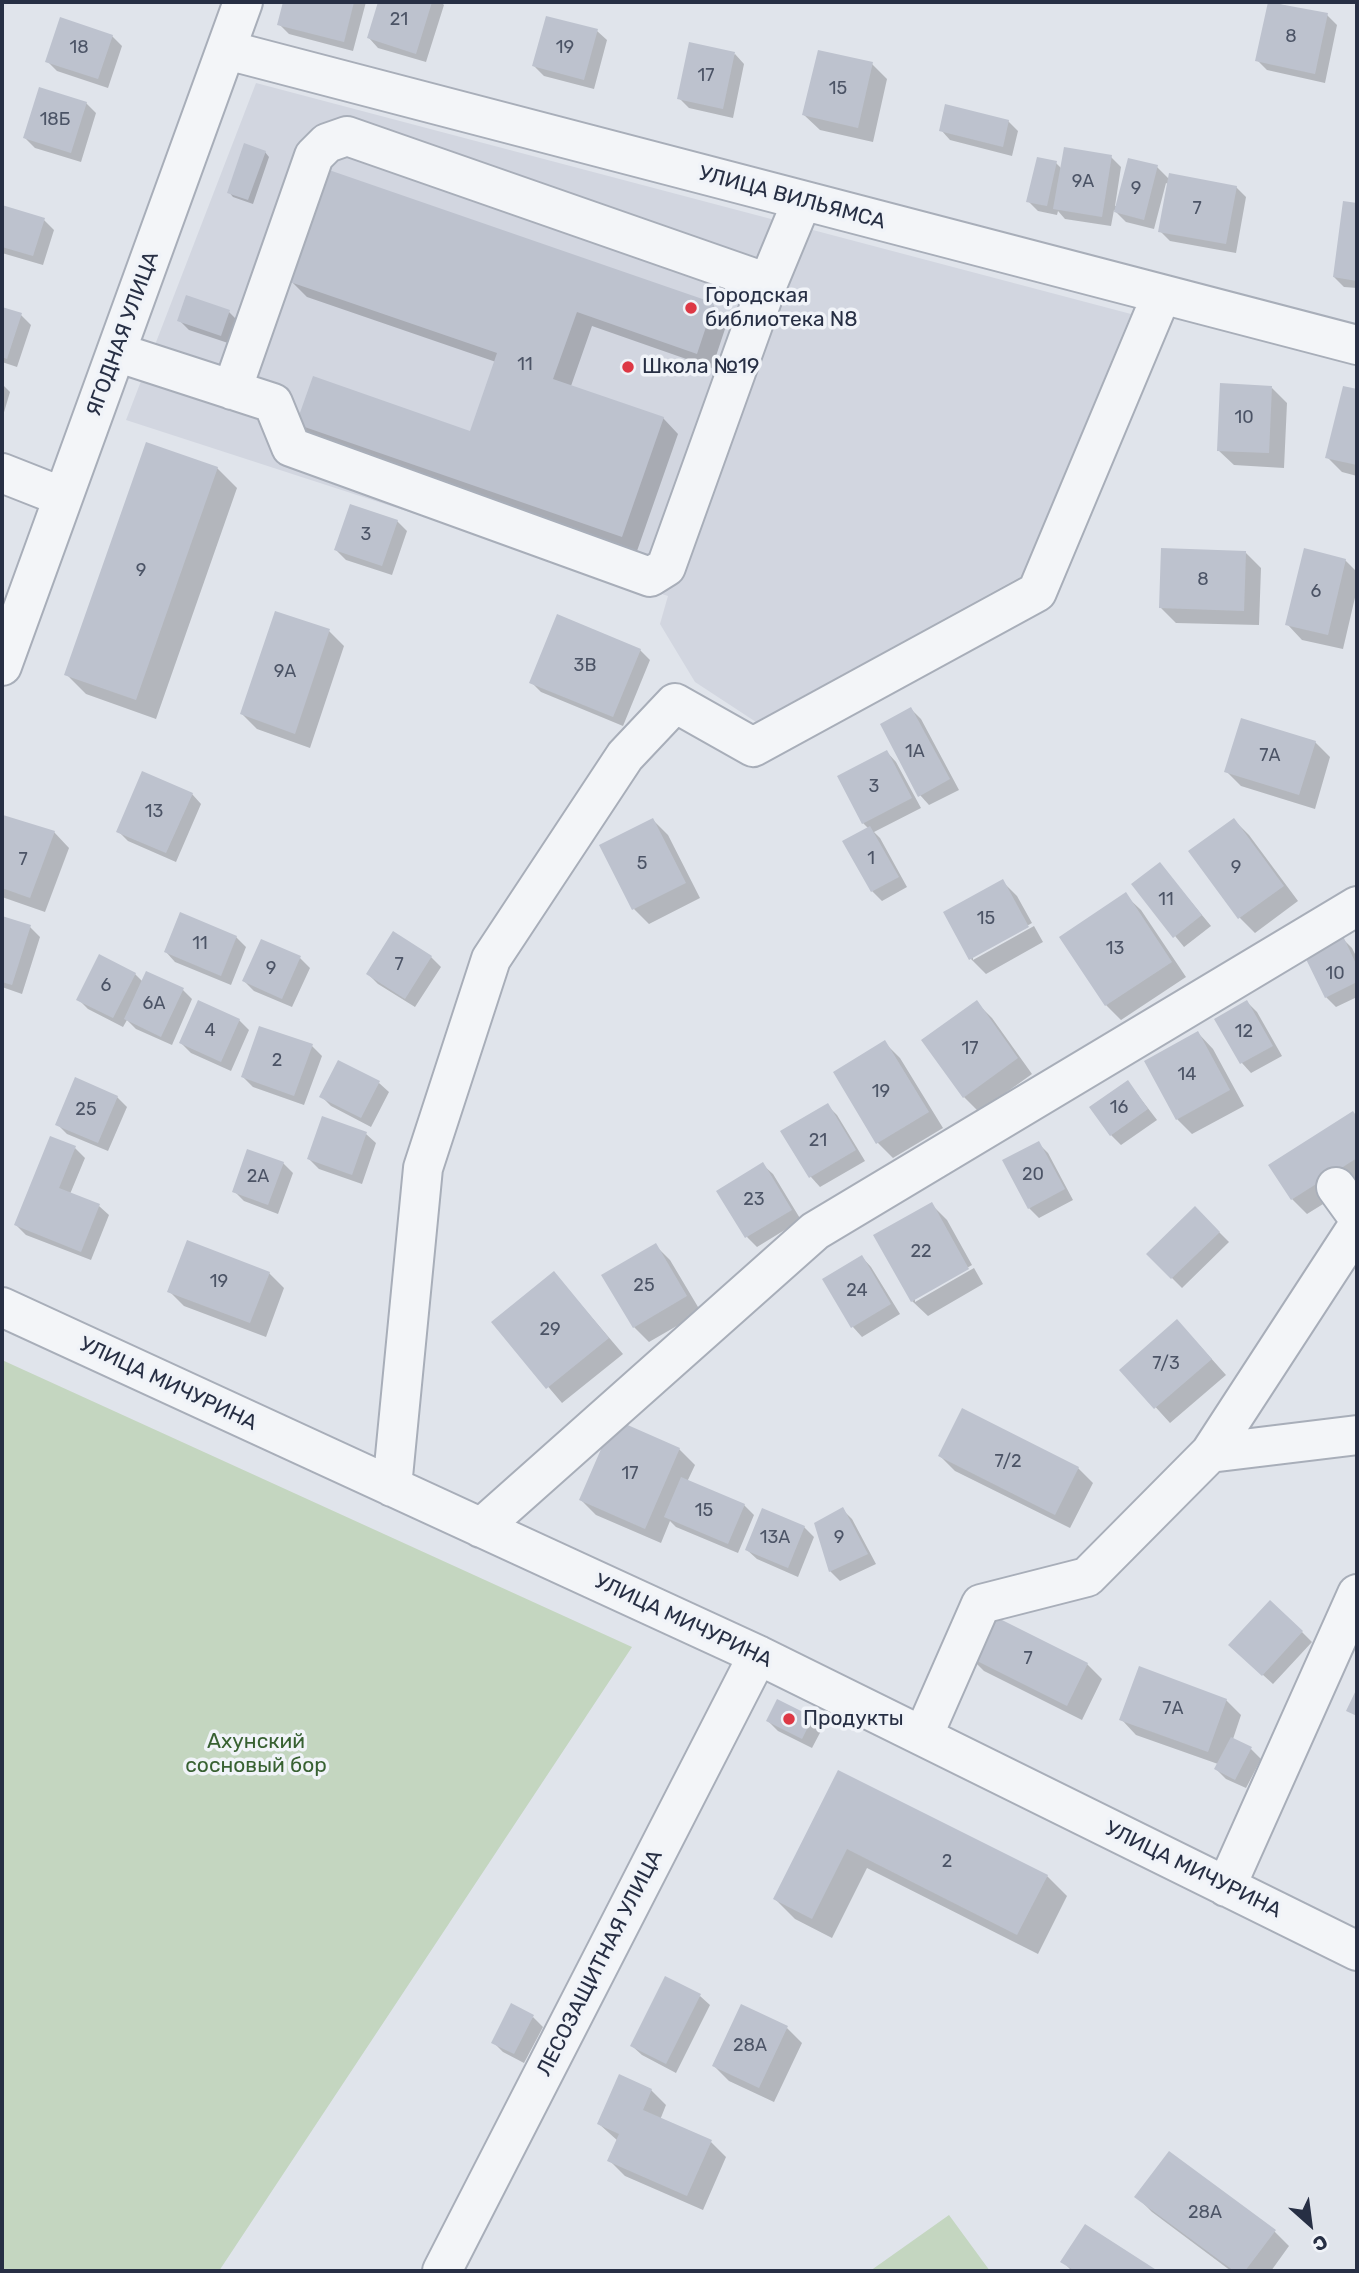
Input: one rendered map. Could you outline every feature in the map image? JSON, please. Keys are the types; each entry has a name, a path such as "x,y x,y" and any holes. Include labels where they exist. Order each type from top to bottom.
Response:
{"street":[{"name":"ЯГОДНАЯ УЛИЦА","path":"2,666 243,2"},
{"name":"УЛИЦА ВИЛЬЯМСА","path":"227,50 1357,345"},
{"path":"232,390 314,156 327,143 347,136 768,283"},
{"path":"116,352 273,403 291,447 650,577 666,567 768,283 802,201"},
{"path":"392,1487 422,1168 491,960 625,756 675,703 753,747 1037,592 1162,294"},
{"path":"2,473 63,496"},
{"path":"481,1528 815,1231 1357,906"},
{"path":"923,1737 981,1604 1087,1577 1210,1453 1357,1227"},
{"name":"УЛИЦА МИЧУРИНА","path":"2,1307 758,1655 1357,1951"},
{"path":"1210,1453 1357,1435"},
{"path":"1226,1887 1357,1594"},
{"name":"ЛЕСОЗАЩИТНАЯ УЛИЦА","path":"442,2271 758,1655"}],"shaded area":[{"name":"Школа №19","path":"256,83 1131,314 1022,576 756,722 695,682 660,624 668,596 126,420"}],"green space":[{"name":"Ахунский сосновый бор","path":"2,1360 632,1647 219,2271 2,2271"},
{"path":"949,2215 990,2271 870,2271"}],"building":[{"path":"283,2 354,2 344,42 277,25"},
{"path":"378,2 432,2 416,54 367,38"},
{"path":"1268,2 1328,13 1315,74 1255,61"},
{"path":"546,16 598,29 584,80 532,66"},
{"path":"60,17 113,35 98,79 45,62"},
{"path":"689,42 735,52 723,109 677,99"},
{"path":"818,50 873,62 858,128 802,115"},
{"path":"39,87 87,102 71,153 23,138"},
{"path":"945,104 1009,120 1003,147 939,131"},
{"path":"244,143 266,151 248,200 227,193"},
{"path":"1064,147 1112,155 1102,217 1053,209"},
{"path":"1037,157 1057,161 1047,206 1026,202"},
{"path":"1128,158 1158,165 1144,220 1114,212"},
{"path":"329,170 714,303 697,354 577,312 553,379 664,417 622,537 296,424 313,376 470,431 497,353 290,282"},
{"path":"1169,173 1237,186 1226,244 1158,232"},
{"path":"1343,201 1357,203 1357,281 1333,277"},
{"path":"2,205 45,218 33,256 2,247"},
{"path":"186,295 230,310 221,336 177,321"},
{"path":"2,307 22,313 7,359 2,357"},
{"path":"1220,383 1272,386 1269,453 1217,451"},
{"path":"1343,386 1357,389 1357,465 1325,458"},
{"path":"146,442 218,467 136,700 64,675"},
{"path":"350,504 398,520 382,566 334,550"},
{"path":"1161,548 1246,551 1244,611 1159,608"},
{"path":"1304,548 1346,559 1328,635 1285,625"},
{"path":"275,611 330,629 295,734 240,714"},
{"path":"557,614 641,649 613,717 529,683"},
{"path":"911,707 950,779 918,797 880,724"},
{"path":"1241,718 1316,741 1299,795 1224,772"},
{"path":"887,750 912,798 862,824 837,776"},
{"path":"142,771 193,793 166,853 116,832"},
{"path":"3,815 55,831 30,898 2,888"},
{"path":"653,818 686,883 632,910 599,845"},
{"path":"1234,818 1284,886 1238,919 1188,851"},
{"path":"870,826 899,877 871,892 842,841"},
{"path":"1160,862 1202,915 1173,938 1131,884"},
{"path":"1003,879 1029,927 969,960 943,912"},
{"path":"1126,892 1172,962 1105,1006 1059,937"},
{"path":"180,912 237,936 221,976 164,952"},
{"path":"2,916 31,925 12,985 2,982"},
{"path":"393,931 432,956 405,999 366,974"},
{"path":"1343,936 1357,966 1357,982 1325,998 1304,955"},
{"path":"261,939 301,956 282,999 242,981"},
{"path":"99,954 136,973 113,1018 76,1000"},
{"path":"146,971 184,988 161,1037 124,1019"},
{"path":"198,1000 240,1019 221,1062 179,1043"},
{"path":"977,1000 1018,1058 963,1098 921,1040"},
{"path":"1247,1000 1273,1046 1240,1064 1214,1019"},
{"path":"259,1026 313,1044 294,1096 241,1077"},
{"path":"1198,1031 1230,1090 1176,1120 1144,1061"},
{"path":"885,1040 929,1112 876,1144 833,1072"},
{"path":"338,1060 380,1081 361,1118 319,1097"},
{"path":"75,1077 118,1096 98,1143 55,1125"},
{"path":"1128,1080 1148,1109 1110,1136 1089,1107"},
{"path":"828,1103 856,1150 809,1178 780,1131"},
{"path":"1353,1111 1357,1117 1357,1158 1291,1200 1268,1165"},
{"path":"322,1116 367,1132 352,1175 307,1159"},
{"path":"50,1136 76,1146 59,1188 100,1204 81,1252 14,1225"},
{"path":"1039,1141 1065,1189 1028,1209 1002,1160"},
{"path":"247,1149 284,1162 268,1205 232,1192"},
{"path":"763,1162 792,1210 745,1238 716,1191"},
{"path":"932,1202 969,1269 911,1302 873,1235"},
{"path":"1195,1206 1220,1232 1171,1279 1146,1254"},
{"path":"187,1240 270,1272 250,1323 167,1292"},
{"path":"656,1243 687,1296 633,1328 601,1275"},
{"path":"862,1255 891,1304 851,1328 822,1279"},
{"path":"554,1271 609,1338 546,1389 491,1322"},
{"path":"1177,1319 1212,1359 1154,1409 1119,1370"},
{"path":"962,1408 1079,1467 1055,1515 938,1456"},
{"path":"614,1419 680,1448 645,1529 579,1500"},
{"path":"681,1477 745,1504 728,1544 664,1517"},
{"path":"843,1507 868,1554 829,1572 814,1523"},
{"path":"762,1508 805,1526 788,1568 745,1550"},
{"path":"1270,1600 1303,1631 1262,1676 1228,1645"},
{"path":"988,1613 1088,1663 1067,1706 967,1656"},
{"path":"1139,1666 1227,1699 1208,1752 1119,1720"},
{"path":"1357,1688 1357,1716 1346,1711"},
{"name":"Продукты","path":"777,1699 813,1717 802,1739 766,1721"},
{"path":"1231,1737 1252,1747 1235,1780 1214,1769"},
{"path":"838,1770 1048,1875 1017,1935 847,1849 812,1919 773,1899"},
{"path":"665,1976 701,1994 666,2064 630,2046"},
{"path":"511,2003 534,2015 514,2054 491,2043"},
{"path":"741,2004 788,2026 759,2088 712,2066"},
{"path":"619,2074 652,2089 643,2110 712,2140 687,2196 607,2161 619,2134 597,2124"},
{"path":"1169,2151 1276,2230 1245,2271 1234,2271 1134,2197"},
{"path":"1085,2224 1158,2271 1075,2271 1060,2262"}],"place":[{"name":"Городская библиотека N8","path":"691,308"},
{"name":"Школа №19","path":"628,367"},
{"name":"Продукты","path":"789,1719"}]}
